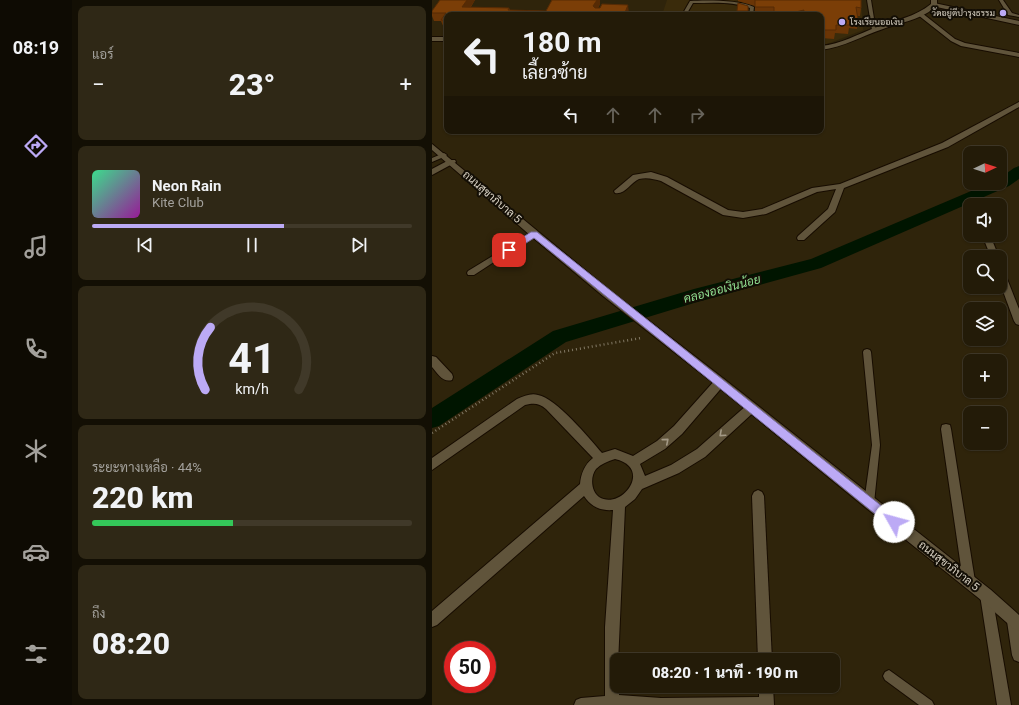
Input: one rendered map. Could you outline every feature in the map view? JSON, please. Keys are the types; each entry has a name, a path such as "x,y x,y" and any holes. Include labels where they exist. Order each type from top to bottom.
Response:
{"street":[{"path":"824,48 833,46 920,14 934,3 1019,23"},
{"path":"920,14 953,40 963,45 1019,55"},
{"path":"432,39 444,39"},
{"path":"618,191 636,178 651,175 664,179 726,213 743,215 763,212 815,190 841,186 945,145 1019,104"},
{"name":"ถนนสุขาภิบาล 5","path":"432,146 534,234 606,293 720,382 869,503 986,595 1017,622"},
{"path":"432,172 452,162"},
{"path":"801,238 832,210 841,186"},
{"path":"1007,289 1019,321"},
{"path":"432,360 448,378"},
{"path":"633,462 661,445 678,430 720,382"},
{"path":"432,465 522,402 530,399 540,399 550,406 600,458"},
{"path":"637,485 675,469 701,453 751,408"},
{"path":"946,429 968,581"},
{"path":"615,454 628,458 633,462 639,476 633,493 627,499 610,505 601,504 594,501 589,495 586,487 588,471 593,463 600,458 615,454"},
{"path":"432,620 586,487"},
{"path":"758,496 765,653"},
{"path":"612,703 612,627 619,503"},
{"path":"986,595 1004,705"},
{"path":"1017,622 1019,655"},
{"path":"581,705 612,703 661,705 767,705 766,693"}],"lane":[{"path":"869,0 874,30"},
{"path":"1001,0 1010,14 1019,16"},
{"path":"686,12 692,2 742,2 752,7 751,12"},
{"path":"432,160 444,155"},
{"path":"471,273 534,234"},
{"path":"867,352 876,445 869,503"},
{"path":"889,676 928,705"}],"path":[{"path":"432,432 555,353 655,332"}],"shaded area":[{"name":"โรงเรียนออเงิน","path":"667,0 861,0 863,30 824,44 824,12 663,12"}],"building":[{"path":"440,0 467,0 462,7 509,8 508,10 546,11 552,0 597,0 593,6 595,8 600,8 602,4 628,5 625,12 432,13"},
{"path":"755,0 861,0 861,8 856,7 858,20 850,20 850,25 836,25 836,30 824,30 824,12 804,12 804,10 796,12 774,12 774,7 755,7"},
{"path":"738,3 748,6 748,11 737,11"}],"waterway":[{"name":"คลองออเงินน้อย","path":"432,419 560,336 694,296 815,264 1004,183 1019,171"}],"place":[{"name":"วัดอยู่ดีบำรุงธรรม","path":"1003,13"},
{"name":"โรงเรียนออเงิน","path":"842,22"}],"route":[{"path":"509,250 534,234 658,335 720,382 894,522"}]}
